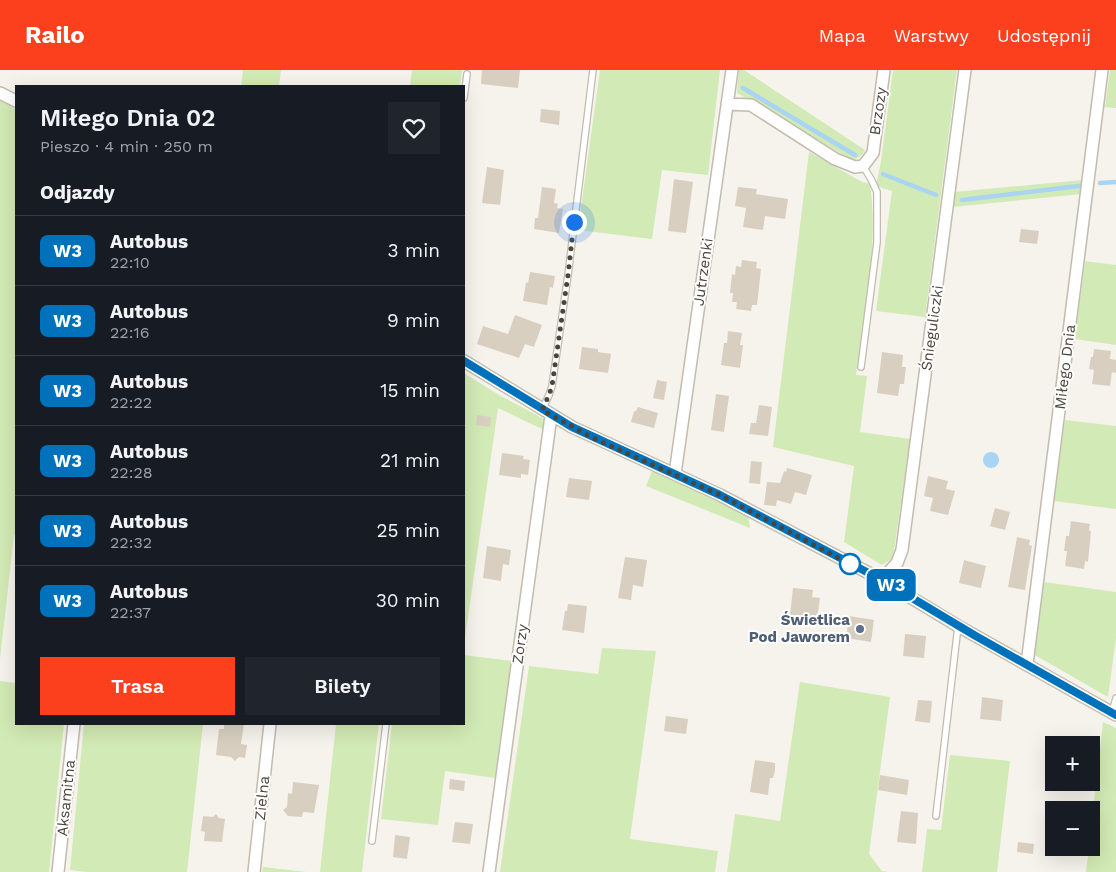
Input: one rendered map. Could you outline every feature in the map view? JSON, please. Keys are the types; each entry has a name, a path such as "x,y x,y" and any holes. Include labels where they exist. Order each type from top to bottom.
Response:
{"street":[{"name":"Jutrzenki","path":"675,474 732,70"},
{"name":"Brzozy","path":"863,166 873,153 884,70"},
{"name":"Śnieguliczki","path":"882,580 897,563 902,550 965,70"},
{"name":"Miłego Dnia","path":"1027,664 1102,70"},
{"path":"0,93 15,100"},
{"path":"727,104 751,105 835,159 855,167 863,166"},
{"path":"465,362 546,413 595,439 720,495 882,580 958,626 1114,714"},
{"name":"Zorzy","path":"489,872 546,413"},
{"name":"Aksamitna","path":"58,872 74,725"},
{"name":"Zielna","path":"254,872 270,725"}],"lane":[{"path":"546,413 552,386 568,275 592,70"},
{"path":"465,90 467,74"},
{"path":"861,367 877,234 876,192 863,166"},
{"path":"936,816 958,626"},
{"path":"1114,714 1116,698"},
{"path":"372,841 386,725"}],"green space":[{"path":"243,70 281,70 279,85 241,85"},
{"path":"412,70 462,70 460,85 410,85"},
{"path":"600,70 720,70 708,175 662,170 652,239 578,230"},
{"path":"739,70 744,70 865,150 864,152 857,158 850,159 737,93"},
{"path":"893,70 957,70 925,317 876,311 892,191 876,186"},
{"path":"1110,70 1116,70 1116,108 1105,107"},
{"path":"0,100 15,108 15,535 0,659"},
{"path":"809,152 862,182 870,184 873,232 872,256 856,375 867,376 860,432 910,439 893,558 882,565 844,542 854,466 773,447"},
{"path":"1083,180 1081,194 953,207 954,192"},
{"path":"1085,261 1116,265 1116,345 1075,339"},
{"path":"465,374 499,395 544,419 542,429 498,408 465,638"},
{"path":"1065,420 1116,426 1116,509 1054,501"},
{"path":"652,471 748,516 750,528 646,486"},
{"path":"1044,582 1116,592 1116,638 1108,697 1033,654"},
{"path":"602,648 656,651 630,839 718,851 715,872 500,872 529,666 598,674"},
{"path":"465,655 511,661 495,778 445,771 438,825 381,819 392,725 465,725"},
{"path":"0,681 15,683 15,725 64,725 49,872 0,872"},
{"path":"800,682 890,697 869,854 882,871 889,872 727,872 735,814 780,821"},
{"path":"1103,722 1116,728 1116,872 1086,872 1088,856 1100,856 1100,801 1094,801 1095,791 1100,791 1100,748"},
{"path":"84,725 203,725 187,872 86,872 70,870"},
{"path":"336,725 379,725 362,872 320,872"},
{"path":"950,755 1010,761 997,872 922,872 927,829 941,830"},
{"path":"263,867 307,872 262,872"}],"water":[{"path":"991,452 997,454 999,460 997,466 991,468 985,466 983,460 985,454"}],"building":[{"path":"482,70 520,70 518,88 481,84"},
{"path":"541,109 560,111 559,125 540,122"},
{"path":"487,167 504,170 500,205 482,203"},
{"path":"674,179 693,182 686,233 668,231"},
{"path":"542,187 556,189 554,203 558,204 557,208 563,209 559,233 534,229 535,218 538,218"},
{"path":"738,187 757,189 756,194 788,199 785,219 765,216 763,230 743,227 746,208 735,206"},
{"path":"1021,229 1039,231 1037,244 1019,242"},
{"path":"742,260 757,262 756,268 761,269 757,305 752,305 751,311 736,309 737,302 732,302 733,293 730,293 732,274 735,275 736,266 741,267"},
{"path":"530,272 555,276 553,288 550,287 547,305 523,301 526,282 528,283"},
{"path":"515,315 542,325 534,347 525,344 519,358 477,344 483,326 508,334"},
{"path":"728,331 742,333 740,345 743,345 740,368 721,365"},
{"path":"582,347 598,349 598,352 611,354 608,373 579,369"},
{"path":"1094,349 1111,351 1110,359 1116,360 1116,373 1112,372 1110,386 1092,384 1094,370 1089,369"},
{"path":"882,352 903,355 902,367 906,367 904,384 900,384 898,396 877,393"},
{"path":"657,380 667,382 664,400 653,398"},
{"path":"716,394 729,396 724,432 711,430"},
{"path":"759,405 772,407 768,436 749,434 751,423 756,423"},
{"path":"638,407 658,413 654,428 631,422 634,411"},
{"path":"477,415 491,417 490,427 476,425"},
{"path":"502,453 524,456 523,459 530,460 528,475 521,474 521,478 499,475"},
{"path":"751,461 762,462 760,484 749,483"},
{"path":"787,468 812,475 806,495 795,492 791,504 777,500 776,506 764,505 767,482 780,483"},
{"path":"928,476 948,481 946,489 955,491 948,515 930,511 933,498 924,496"},
{"path":"569,478 592,481 589,500 566,497"},
{"path":"995,508 1010,512 1005,530 990,526"},
{"path":"1071,521 1090,524 1088,562 1085,561 1084,569 1065,566 1066,536 1069,536"},
{"path":"1017,537 1030,540 1029,545 1032,546 1025,590 1008,587"},
{"path":"487,546 511,550 509,565 503,564 501,581 483,578"},
{"path":"625,557 647,560 643,587 633,585 631,600 618,598"},
{"path":"964,560 986,566 981,588 959,583"},
{"path":"793,588 813,590 812,597 820,598 817,619 790,615"},
{"path":"568,604 587,606 584,633 562,630"},
{"name":"Świetlica Pod Jaworem","path":"849,616 874,620 871,642 846,638"},
{"path":"905,634 926,636 924,658 903,656"},
{"path":"982,697 1003,700 1001,721 980,719"},
{"path":"918,700 932,701 930,723 915,721"},
{"path":"666,716 688,719 686,734 664,731"},
{"path":"224,725 244,725 241,744 247,745 245,758 239,757 235,761 231,757 216,755 219,729 224,729"},
{"path":"755,760 775,763 775,771 773,778 770,778 768,795 750,792"},
{"path":"880,775 909,780 907,795 878,790"},
{"path":"450,779 465,781 464,791 449,789"},
{"path":"293,782 319,785 314,813 303,812 302,817 288,816 283,810 287,807 288,793 292,794"},
{"path":"901,811 918,813 916,844 897,842"},
{"path":"216,814 219,818 225,819 222,842 204,841 205,832 201,831 203,816 213,817"},
{"path":"455,822 473,824 470,844 452,842"},
{"path":"395,835 410,837 407,859 393,857"},
{"path":"1018,842 1034,844 1033,854 1017,852"}],"waterway":[{"path":"743,88 855,155"},
{"path":"883,174 936,195"},
{"path":"1100,183 1116,182"},
{"path":"962,200 1079,186"}],"bus line":[{"name":"W3","path":"465,362 551,416 572,427 720,495 882,580 974,635 1116,715"}],"place":[{"name":"Świetlica Pod Jaworem","path":"860,629"}],"route":[{"path":"574,222 552,386 542,410 595,439 720,495 850,564"}]}
